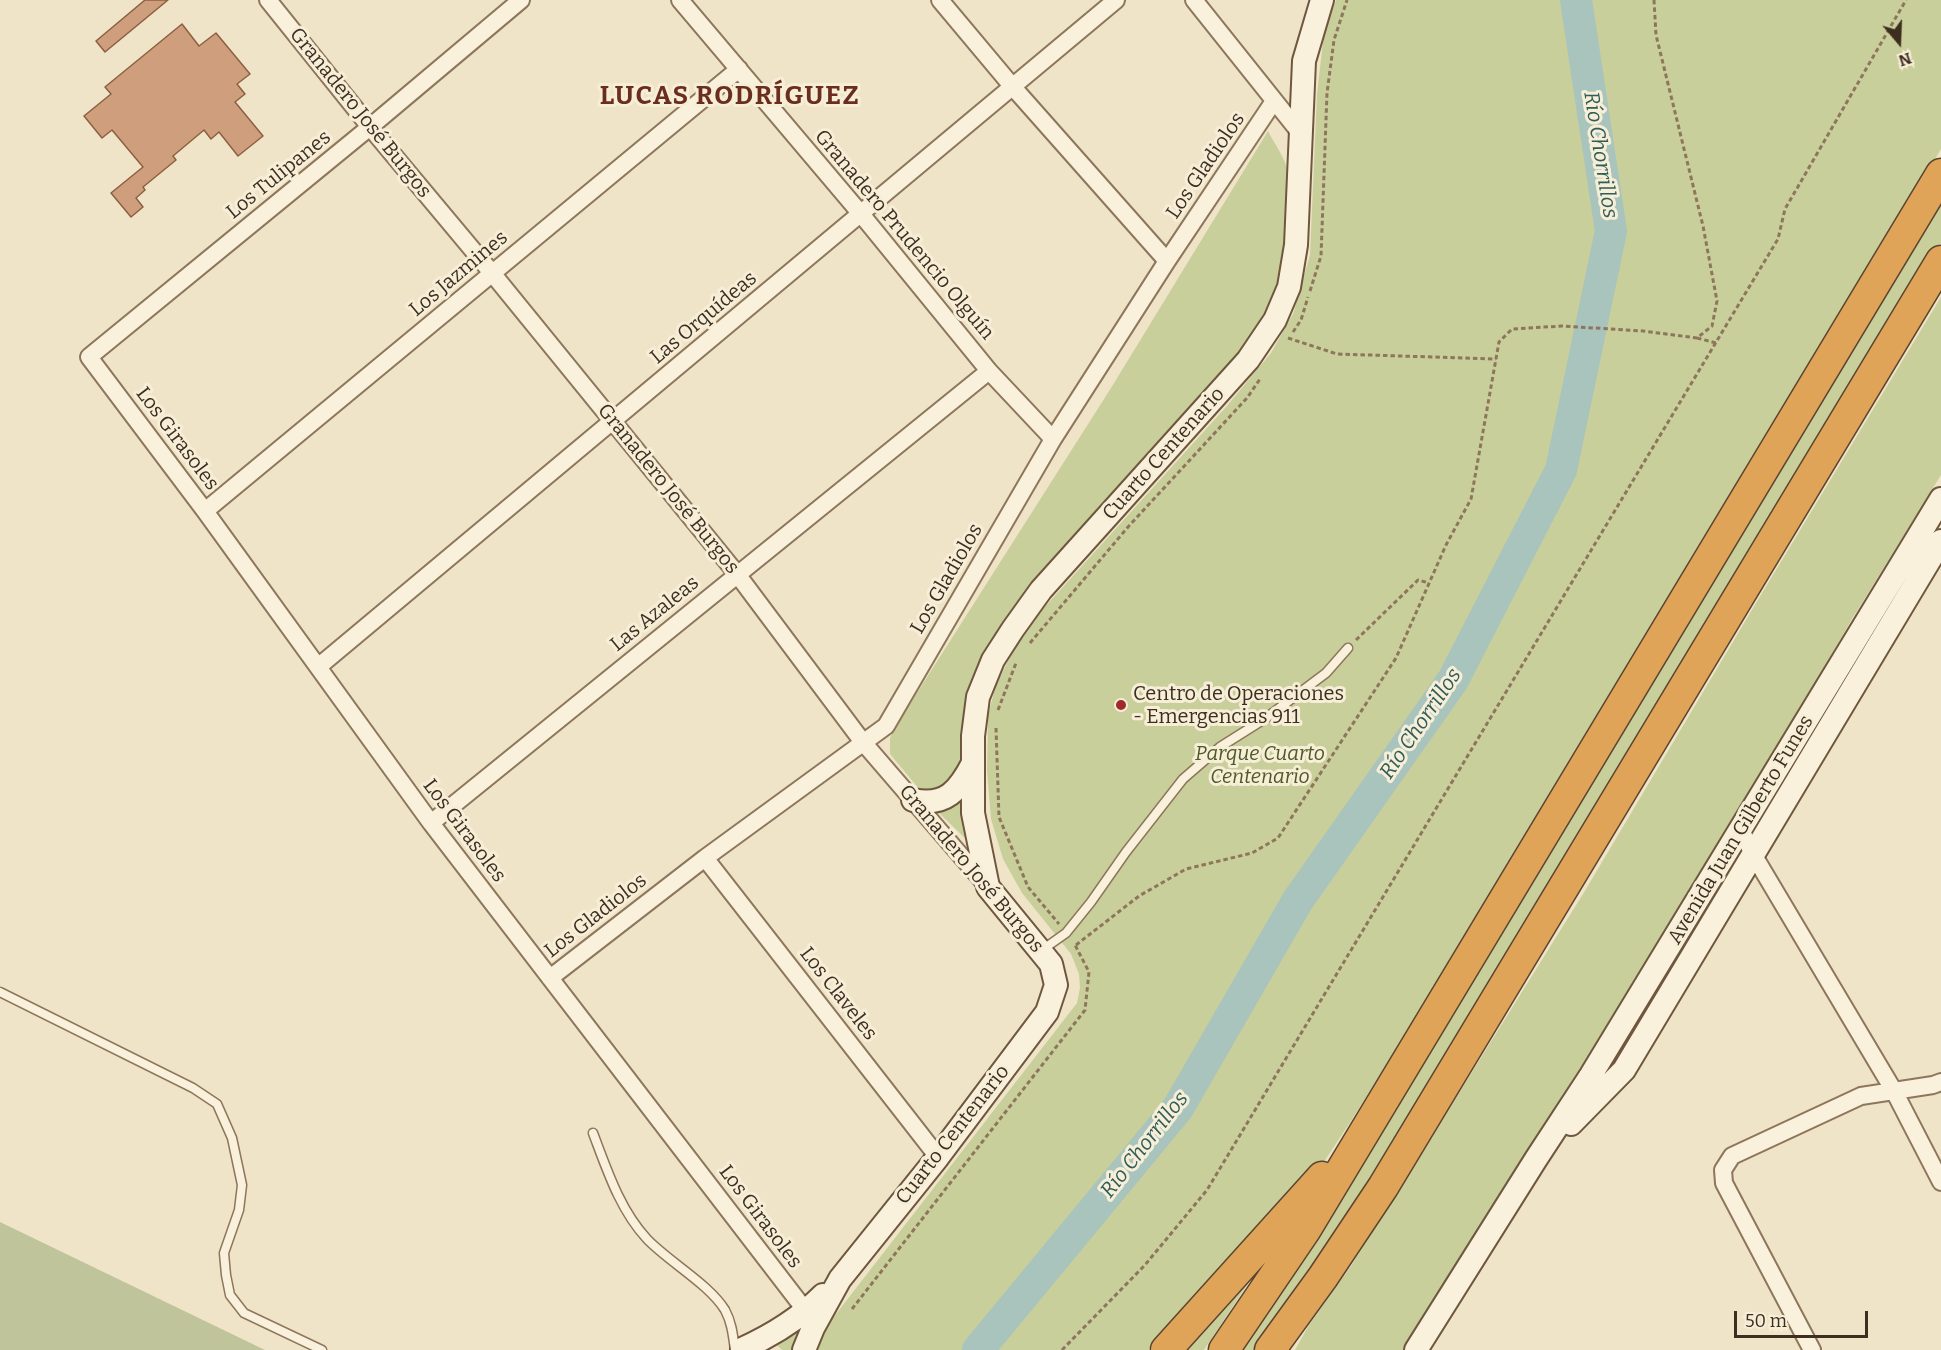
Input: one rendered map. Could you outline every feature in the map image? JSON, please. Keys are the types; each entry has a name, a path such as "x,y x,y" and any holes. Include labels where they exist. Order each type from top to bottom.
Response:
{"highway":[{"path":"1224,1350 1306,1229 1941,174"},
{"path":"1270,1350 1323,1277 1389,1177 1941,261"},
{"path":"1166,1350 1371,1121"},
{"path":"1285,1350 1323,1277"}],"street":[{"name":"Granadero José Burgos","path":"268,0 737,574 862,741 1041,950 1051,964 1056,985"},
{"name":"Los Tulipanes","path":"89,357 521,0"},
{"name":"Granadero Prudencio Olguín","path":"680,0 861,213 989,371 1053,439"},
{"path":"940,0 1012,86 1167,261"},
{"name":"Las Orquídeas","path":"318,667 1116,0"},
{"path":"1194,0 1301,134"},
{"name":"Cuarto Centenario","path":"988,887 973,813 973,736 978,697 993,660 1041,590 1248,360 1275,320 1289,287 1296,245 1304,61 1322,0"},
{"name":"Los Jazmines","path":"205,511 739,69"},
{"name":"Los Gladiolos","path":"550,978 705,858 862,741 886,726 1053,439 1274,100"},
{"name":"Los Girasoles","path":"89,357 205,511 431,823 811,1318"},
{"name":"Las Azaleas","path":"431,823 989,371"},
{"name":"Avenida Juan Gilberto Funes","path":"1416,1350 1591,1075 1742,830 1941,499"},
{"name":"Avenida Juan Gilberto Funes","path":"1536,1159 1624,1070 1941,541"},
{"path":"913,800 934,802 946,797 958,788 973,763"},
{"path":"1742,830 1753,854 1894,1090 1941,1182"},
{"name":"Los Claveles","path":"705,858 938,1156"},
{"name":"Cuarto Centenario","path":"804,1350 811,1318 1047,1012 1056,985"},
{"path":"1812,1350 1724,1183 1723,1170 1732,1156 1861,1096 1941,1082"},
{"name":"Cuarto Centenario","path":"742,1350 811,1318"}],"lane":[{"path":"1041,950 1066,933 1183,779 1220,747 1266,718 1326,673 1348,648"},
{"path":"0,992 193,1088 217,1104 232,1138 242,1185 239,1210 224,1253 230,1295 244,1313 322,1350"},
{"path":"594,1133 621,1202 647,1239 711,1294 724,1309 742,1350"}],"path":[{"path":"1282,347 1301,320 1321,256 1327,93 1334,40 1347,0"},
{"path":"1654,0 1656,35 1703,226 1717,301 1712,326 1697,338"},
{"path":"1062,1350 1145,1265 1207,1191 1778,239 1785,209 1906,0"},
{"path":"1562,326 1643,331 1697,338 1716,344"},
{"path":"1288,338 1337,354 1496,359"},
{"path":"1028,645 1128,527 1247,398 1265,372"},
{"path":"1348,648 1418,580 1429,583"},
{"path":"995,716 1020,654"},
{"path":"852,1310 1085,1010 1089,972 1076,945 1028,887 999,817 996,727"}],"green space":[{"name":"Parque Cuarto Centenario","path":"1336,0 1941,0 1941,149 1461,946 1320,1168 1148,1350 815,1350 829,1323 1077,1003 1080,988 1079,974 1071,954 1022,893 1003,859 991,819 987,770 988,715 996,685 1013,651 1042,610 1226,407 1271,353 1293,314 1310,255 1317,94 1324,33"},
{"path":"1268,131 1287,168 1290,204 1281,275 1271,305 1256,332 1238,356 972,683 961,731 962,759 959,774 934,794 920,790 890,754 890,738 894,729 1111,388"},
{"path":"1941,202 1941,243 1374,1182 1259,1350 1236,1350"},
{"path":"1941,297 1941,475 1852,619 1756,784 1650,958 1403,1350 1295,1350 1309,1325 1351,1266 1583,894"},
{"path":"964,789 971,844 938,812 948,807"},
{"path":"1735,854 1741,858 1611,1073 1606,1070"},
{"path":"0,1222 265,1350 0,1350"},
{"path":"1265,1258 1204,1350 1180,1350"},
{"path":"808,1322 796,1350 782,1350 776,1344"}],"building":[{"path":"145,0 168,0 105,52 96,41"},
{"path":"182,24 199,46 216,33 250,74 237,84 245,94 235,102 263,136 238,156 219,132 211,139 204,130 173,156 176,160 143,187 145,190 136,198 143,207 131,217 111,193 143,167 112,130 102,138 84,116 111,94 105,87"}],"waterway":[{"name":"Río Chorrillos","path":"978,1350 1178,1108 1298,900 1453,680 1561,470 1611,231 1576,0"}],"place":[{"name":"Centro de Operaciones - Emergencias 911","path":"1121,705"}],"district":[{"name":"LUCAS RODRÍGUEZ","path":"730,97"}]}
